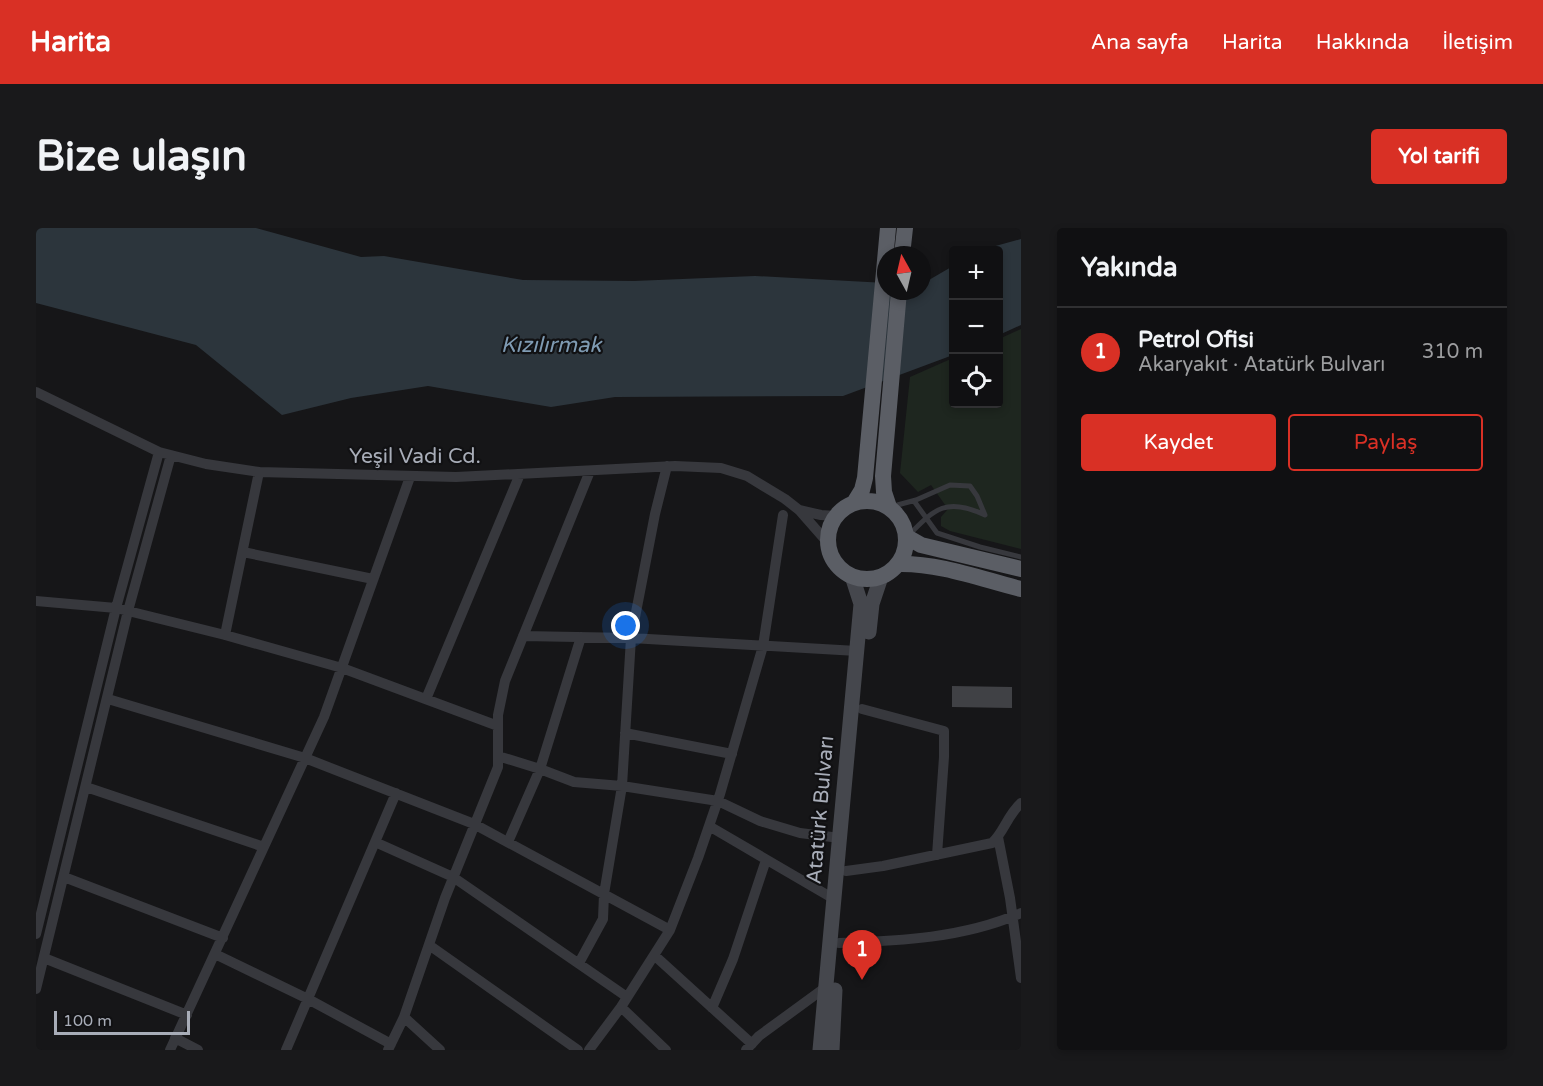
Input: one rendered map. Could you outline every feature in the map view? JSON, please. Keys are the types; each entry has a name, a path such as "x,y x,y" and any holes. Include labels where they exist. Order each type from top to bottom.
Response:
{"highway":[{"path":"897,229 900,246"},
{"path":"852,576 866,579 881,577 898,564 905,551 906,537 903,523 889,507 884,492 883,476 882,385 897,229"},
{"path":"828,543 830,528 836,516 854,503 862,490 897,300"},
{"path":"854,503 875,501 889,507"},
{"path":"906,537 921,545 1021,569"},
{"name":"Atatürk Bulvarı","path":"828,543 835,563 852,576"},
{"path":"898,564 935,566 1021,589"}],"main road":[{"name":"Atatürk Bulvarı","path":"820,1050 861,604 852,576"},
{"name":"Atatürk Bulvarı","path":"832,1050 839,943 872,604 881,577"}],"street":[{"name":"Yeşil Vadi Cd.","path":"36,392 159,452 207,465 259,472 410,477 456,477 667,466 721,468 747,476 799,510"},
{"path":"36,934 116,608 159,452"},
{"path":"36,988 128,611 171,455"},
{"path":"579,963 603,919 604,894 622,786 631,638 655,514 667,466"},
{"path":"215,954 308,999 389,1047 404,1017 453,877 498,767 498,715 505,681 590,471"},
{"path":"225,635 259,472"},
{"path":"426,699 520,474"},
{"path":"170,1050 324,717 410,477"},
{"path":"799,510 836,516"},
{"path":"799,510 828,543"},
{"path":"589,1050 621,1007 670,930 709,826 763,646 783,515"},
{"path":"243,552 373,579"},
{"path":"36,601 116,608 225,635 342,668 498,726"},
{"path":"523,636 631,638 857,651"},
{"path":"508,842 540,769 580,637"},
{"path":"108,699 305,759 474,824 670,930"},
{"path":"862,709 944,731 937,855"},
{"path":"625,733 732,754"},
{"path":"498,756 574,782 622,786 718,801 760,821 800,833 840,838"},
{"path":"86,787 264,847"},
{"path":"286,1050 396,793"},
{"path":"846,871 883,866 992,843 1012,812 1021,803"},
{"path":"709,826 834,899"},
{"path":"998,837 1017,915 1021,978"},
{"path":"375,842 453,877 627,997"},
{"path":"712,1008 734,959 766,860"},
{"path":"64,878 223,938"},
{"path":"839,943 929,938 1017,915"},
{"path":"429,945 578,1050"},
{"path":"654,955 712,1008 749,1047 759,1036 826,987"},
{"path":"44,958 187,1015"},
{"path":"621,1007 666,1050"},
{"path":"404,1017 440,1050"},
{"path":"175,1038 198,1050"}],"lane":[{"path":"889,507 914,501 950,485 961,484 970,486 985,515 952,505 939,508 906,537"},
{"path":"914,501 937,533 1021,557"}],"shaded area":[{"path":"1021,329 1021,549 950,531 941,526 941,517 948,509 931,485 918,492 900,473 910,377 949,360 949,408 1003,408 1003,337"}],"water":[{"name":"Kızılırmak","path":"36,228 256,228 361,257 384,256 523,280 634,281 755,276 877,283 877,300 931,300 931,279 949,268 949,356 843,396 615,397 551,407 428,386 351,398 282,415 196,345 36,303"},
{"path":"1021,239 1021,325 1003,333 1003,246 996,246"}],"building":[{"path":"952,686 1012,687 1012,708 952,707"}],"place":[{"name":"Petrol Ofisi","path":"862,980"}]}
